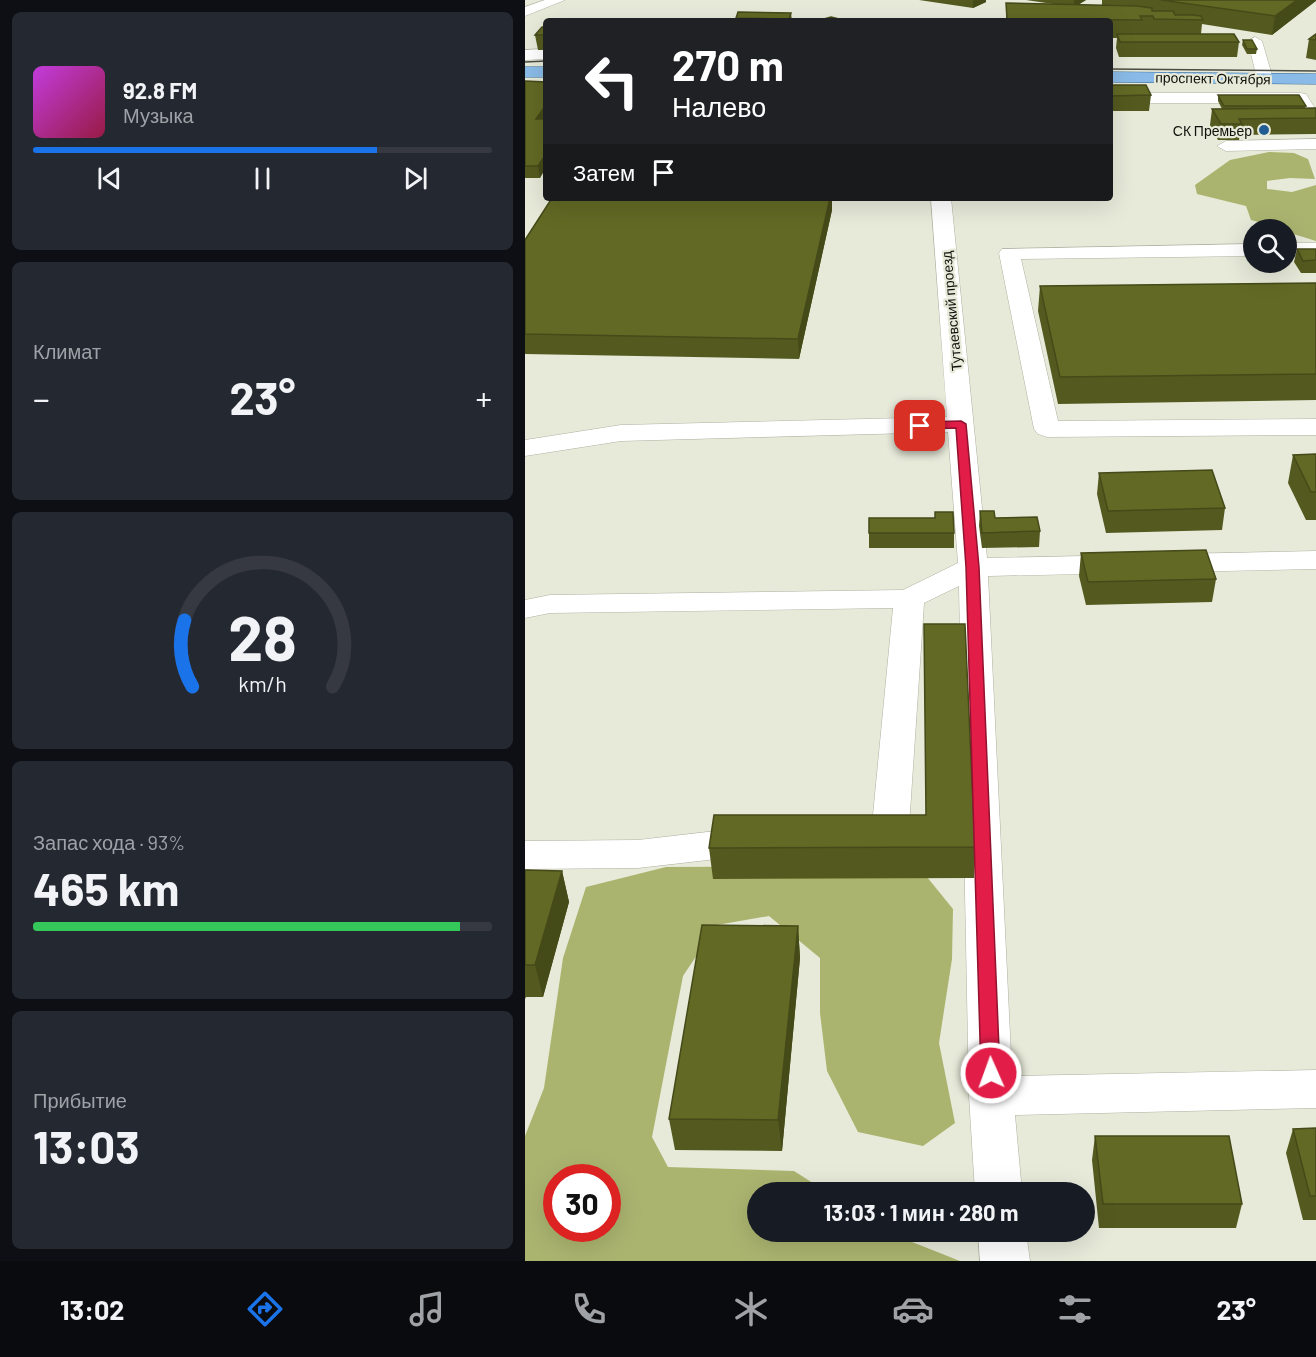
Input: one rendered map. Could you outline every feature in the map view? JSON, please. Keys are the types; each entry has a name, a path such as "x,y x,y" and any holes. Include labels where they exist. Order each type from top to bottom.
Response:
{"main road":[{"path":"525,72 543,72"},
{"name":"проспект Октября","path":"1113,77 1316,79"}],"street":[{"path":"525,12 558,0"},
{"path":"1255,41 1265,79"},
{"path":"525,55 543,54"},
{"path":"1154,77 1164,98"},
{"path":"1113,98 1300,98 1311,116 1264,116"},
{"path":"1208,98 1217,118"},
{"path":"1226,146 1316,144"},
{"name":"Тутаевский проезд","path":"941,201 973,567 991,1096 998,1182"},
{"path":"1297,249 1316,249"},
{"path":"1243,250 1009,253 1047,429 1316,426"},
{"path":"525,448 621,433 961,424"},
{"path":"525,609 550,604 909,599 973,567 1316,560"},
{"path":"825,831 890,827 909,599"},
{"path":"525,855 559,857 718,846 782,835"},
{"path":"991,1096 1316,1089"},
{"path":"1003,1242 1005,1261"}],"green space":[{"path":"1269,152 1294,153 1308,159 1315,179 1290,178 1267,181 1267,189 1292,192 1316,185 1316,241 1297,235 1297,219 1251,219 1246,206 1197,194 1195,185 1230,160"},
{"path":"827,866 927,877 953,909 952,959 939,1043 955,1123 923,1146 858,1132 827,1071 820,1013 820,958 769,916 717,925 683,976 652,1137 668,1167 794,1171 811,1182 747,1182 747,1242 912,1242 960,1261 525,1261 525,1136 544,1088 563,958 586,887 666,867"}],"building":[{"path":"1161,0 1297,0 1275,16"},
{"path":"1006,3 1137,6 1152,8 1152,11 1173,11 1175,15 1201,16 1203,20 1154,19 1153,16 1140,16 1142,20 1007,18"},
{"path":"738,12 791,13 789,18 736,18"},
{"path":"542,27 543,27 543,35 535,35"},
{"path":"1117,34 1234,34 1239,42 1120,42"},
{"path":"1243,40 1252,40 1257,49 1247,49"},
{"path":"525,81 543,82 543,109 536,119 543,119 543,158 538,166 525,166"},
{"path":"1113,85 1146,85 1151,95 1113,96"},
{"path":"1218,95 1299,95 1306,106 1224,106"},
{"path":"1316,108 1316,118 1239,119 1242,124 1221,124 1212,109"},
{"path":"550,201 829,201 798,339 525,334 525,240"},
{"path":"1297,249 1316,249 1316,260 1303,261"},
{"path":"1316,283 1316,374 1060,377 1040,286"},
{"path":"1316,454 1316,492 1311,492 1293,455"},
{"path":"1212,470 1225,508 1108,511 1099,473"},
{"path":"980,511 994,511 995,518 1037,517 1040,531 982,533"},
{"path":"935,512 953,512 954,533 869,533 869,518 935,518"},
{"path":"1206,550 1216,579 1088,582 1081,553"},
{"path":"924,624 965,624 975,847 709,848 714,815 926,815"},
{"path":"525,870 562,871 535,965 525,965"},
{"path":"702,925 798,926 778,1120 669,1119"},
{"path":"1316,1128 1316,1196 1310,1196 1293,1129"},
{"path":"1095,1136 1229,1136 1242,1204 1103,1204"}],"tram line":[{"path":"525,62 543,61"},
{"path":"1113,69 1316,71"}],"place":[{"name":"СК Премьер","path":"1264,130"}],"route":[{"path":"920,426 961,424 973,567 991,1073"}]}
